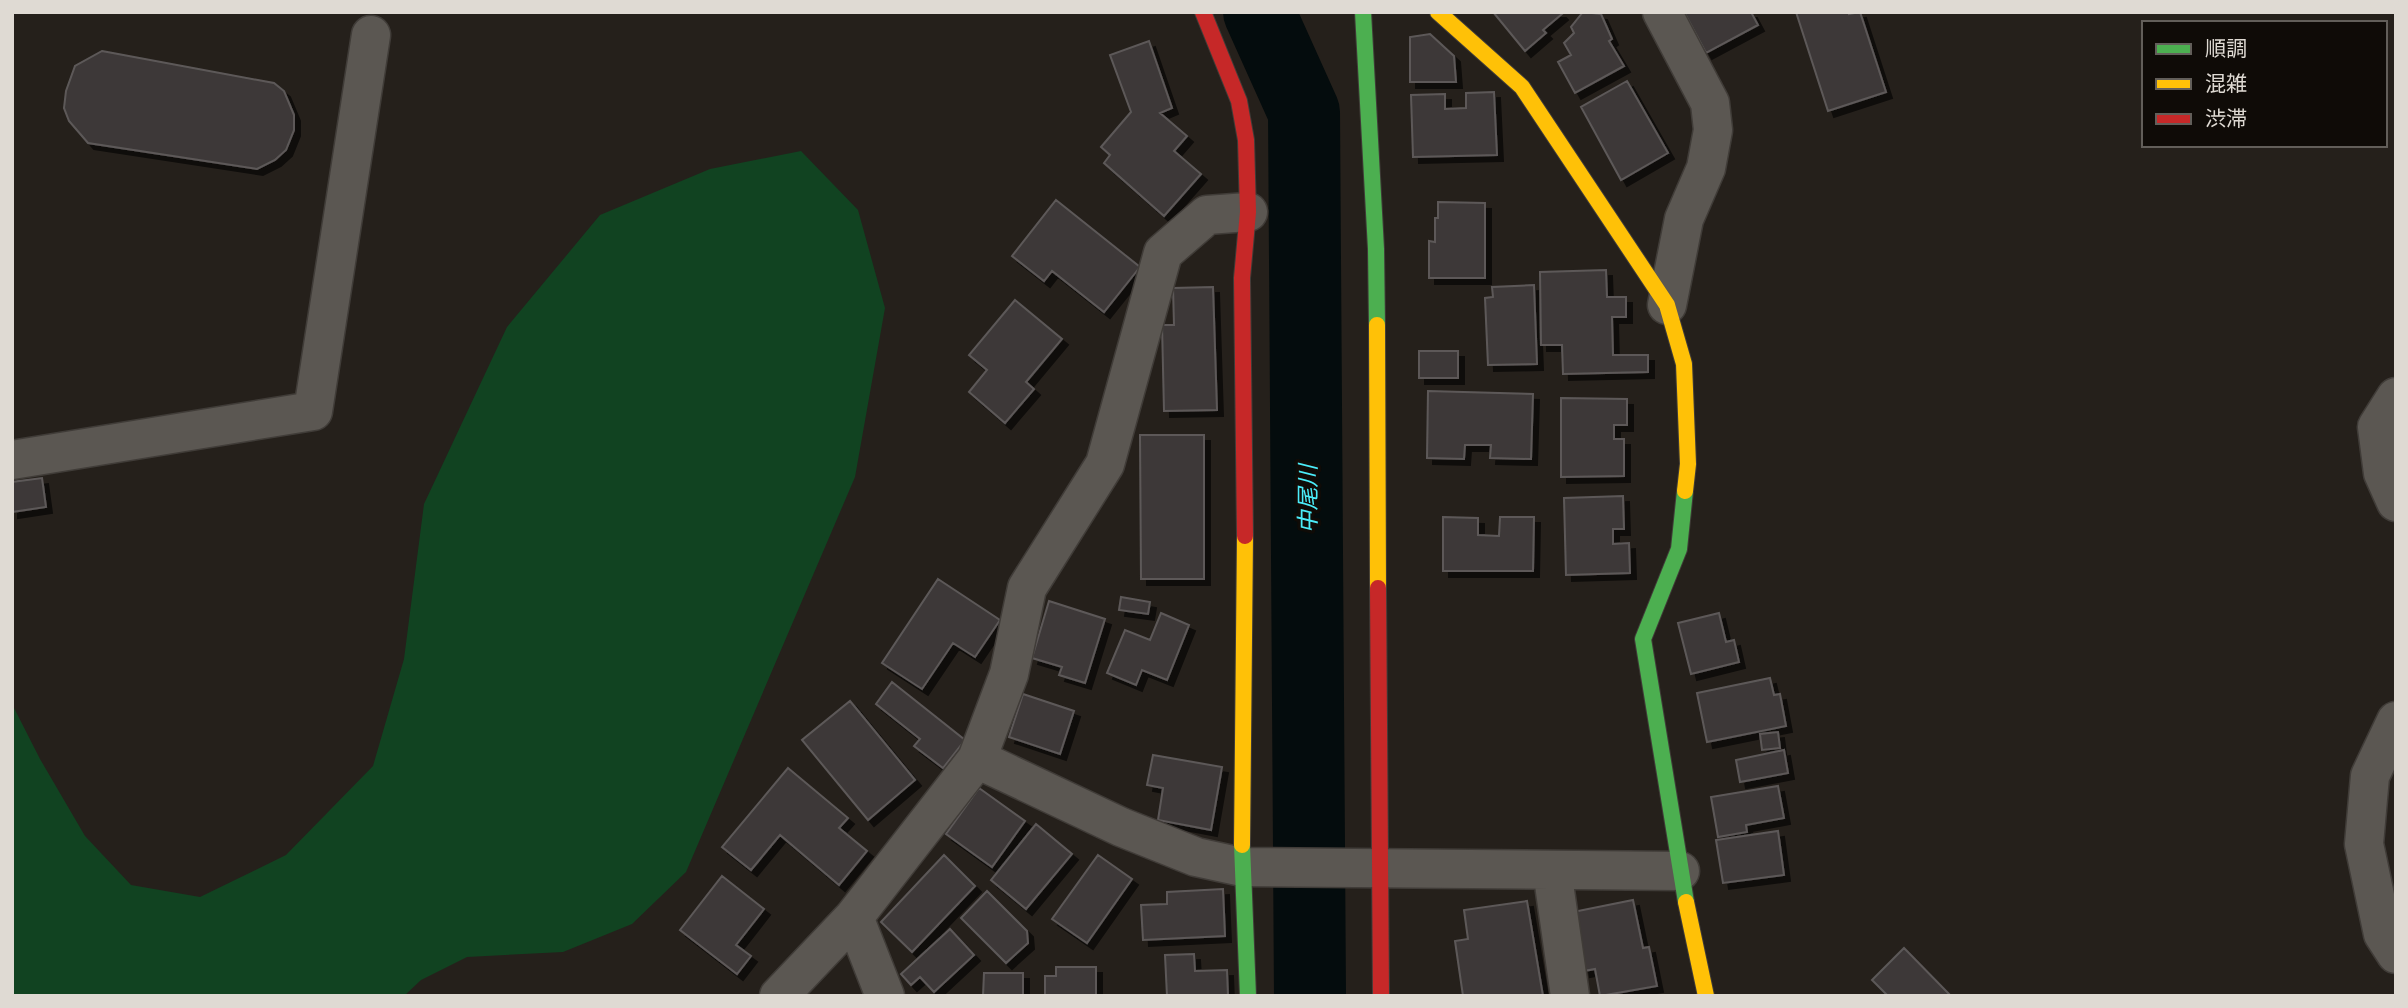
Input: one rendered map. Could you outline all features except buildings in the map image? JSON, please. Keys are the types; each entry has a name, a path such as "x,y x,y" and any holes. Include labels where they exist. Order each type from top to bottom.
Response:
{"street":[{"path":"1203,12 1239,101 1246,140 1248,212 1242,278 1245,507 1242,867 1248,996"},
{"path":"1363,12 1376,249 1370,868 1381,996"},
{"path":"1438,12 1522,88 1667,305 1684,364 1688,464 1679,548 1643,639 1680,871 1706,996"},
{"path":"1662,12 1710,103 1713,130 1706,168 1684,219 1667,305"},
{"path":"12,460 313,411 371,35"},
{"path":"779,996 854,916 977,759 1009,674 1027,588 1105,464 1164,253 1207,215 1248,212"},
{"path":"2396,397 2377,427 2383,473 2396,502"},
{"path":"2396,721 2370,776 2364,844 2383,934 2396,954"},
{"path":"977,759 1121,827 1196,857 1242,867 1680,871"},
{"path":"1552,870 1570,996"},
{"path":"854,916 885,996"}],"green space":[{"path":"801,151 858,210 885,308 855,477 686,872 632,924 563,952 467,957 421,980 404,996 12,996 12,704 40,759 85,836 131,885 200,897 286,855 373,766 404,659 424,504 507,327 600,215 710,169"}],"waterway":[{"name":"中尾川","path":"1259,12 1304,112 1310,996"}],"traffic: fast":[{"path":"1363,12 1376,249 1377,325"},
{"path":"1685,491 1679,549 1643,639 1686,902"},
{"path":"1242,845 1248,996"}],"traffic: slow":[{"path":"1438,12 1522,87 1667,305 1684,364 1688,464 1685,491"},
{"path":"1377,325 1378,588"},
{"path":"1242,845 1245,536"},
{"path":"1686,902 1706,996"}],"traffic: jam":[{"path":"1203,12 1239,101 1246,140 1248,212 1242,278 1245,536"},
{"path":"1378,588 1381,996"}]}
